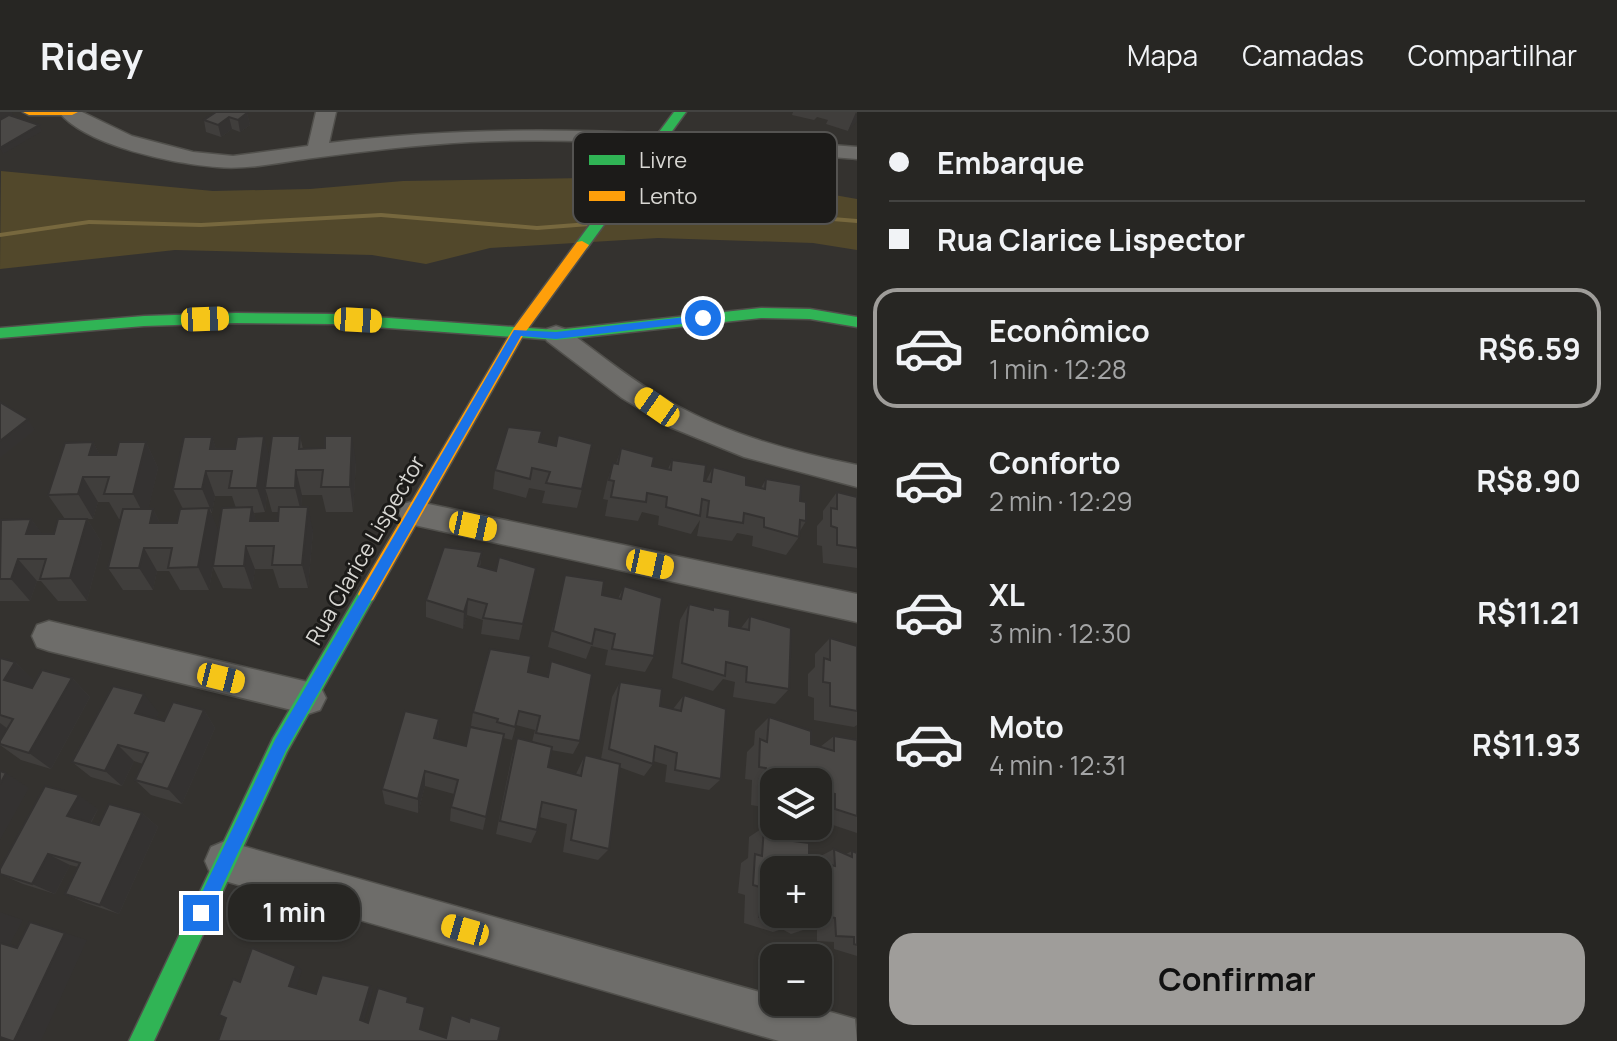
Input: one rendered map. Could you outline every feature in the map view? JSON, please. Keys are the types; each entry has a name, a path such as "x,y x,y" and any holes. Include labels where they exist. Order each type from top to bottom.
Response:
{"street":[{"path":"29,112 71,112 114,135 192,160 233,162 401,140 475,126 575,132"},
{"path":"317,151 326,112"},
{"name":"Rua Clarice Lispector","path":"663,132 680,112"},
{"path":"837,151 857,153"},
{"name":"Rua Clarice Lispector","path":"141,1041 280,745 518,332 596,224"},
{"path":"0,333 144,321 236,318 333,319 556,335 761,313 810,314 857,322"},
{"path":"556,335 657,407 685,421 785,457 857,476"},
{"path":"414,513 857,608"},
{"path":"49,636 308,698"},
{"path":"225,861 855,1041"}],"shaded area":[{"path":"1,171 213,191 310,189 403,181 573,178 573,224 837,224 837,195 857,199 857,250 813,243 658,238 490,248 426,264 372,255 175,250 0,269"}],"building":[{"path":"216,112 247,113 238,120 229,117 218,125 204,120"},
{"path":"9,115 39,125 0,148 0,120"},
{"path":"0,402 28,419 0,441"},
{"path":"508,427 542,431 539,442 556,446 558,435 592,444 582,489 546,483 550,472 532,468 530,479 495,470"},
{"path":"264,436 257,488 229,488 232,471 206,471 202,489 173,489 184,437 212,437 210,449 235,449 237,437"},
{"path":"272,436 300,436 299,449 325,448 325,436 352,436 350,487 321,487 323,470 296,470 295,488 265,488"},
{"path":"93,442 89,455 116,455 119,442 146,442 133,494 104,494 109,477 83,477 78,494 48,495 65,443"},
{"path":"621,448 654,457 652,466 671,470 672,460 706,465 704,481 711,482 713,467 746,476 746,485 765,489 766,479 801,485 800,501 806,502 806,521 800,520 799,537 764,527 764,518 744,513 743,523 707,517 709,501 702,499 700,516 666,507 667,497 647,493 646,502 611,497 614,481 609,480 613,463 618,464"},
{"path":"837,492 857,497 857,548 837,545 837,528 831,526 831,508 837,509"},
{"path":"252,507 250,521 278,521 279,507 308,507 302,565 272,565 274,546 246,546 244,566 213,566 222,508"},
{"path":"209,508 198,567 168,568 172,548 144,548 139,568 108,568 123,509 153,509 150,523 177,523 180,509"},
{"path":"31,519 26,534 54,534 58,519 87,519 70,578 40,579 46,559 18,559 11,579 0,579 1,520"},
{"path":"444,547 482,552 478,566 496,571 499,557 536,568 523,624 483,618 487,604 468,599 464,612 426,600"},
{"path":"565,575 604,581 602,595 621,599 624,586 662,598 654,656 612,649 615,634 595,629 592,644 553,631"},
{"path":"689,604 713,610 713,607 730,610 729,626 749,630 750,616 791,628 789,689 746,682 747,667 726,662 725,676 682,663"},
{"path":"830,638 857,646 857,711 830,706 830,683 823,682 824,658 830,660"},
{"path":"490,649 531,656 528,672 548,677 551,661 592,674 580,741 536,733 540,716 519,711 515,727 473,712"},
{"path":"0,658 15,662 4,680 32,688 42,670 72,678 29,753 0,744 13,719 0,715"},
{"path":"620,682 662,689 660,706 681,711 684,695 726,709 721,779 675,770 677,753 655,746 653,764 609,749"},
{"path":"113,686 144,694 135,713 164,721 173,702 204,710 168,789 135,780 148,753 118,745 105,771 72,762"},
{"path":"405,711 439,719 434,738 466,746 470,727 504,734 486,817 451,807 458,780 425,771 418,799 382,789"},
{"path":"769,717 811,731 811,744 834,751 834,736 857,740 857,816 835,809 832,768 759,767 760,739 767,742"},
{"path":"517,738 552,747 548,767 581,776 585,755 620,764 609,849 571,840 576,810 542,802 537,830 500,821"},
{"path":"45,786 79,795 67,816 99,825 109,804 142,813 100,905 65,894 80,863 48,854 32,884 0,874"},
{"path":"763,840 809,843 809,856 762,856"},
{"path":"834,849 852,857 852,851 857,853 857,945 854,944 854,937 836,936 835,918 832,917"},
{"path":"755,854 762,856 760,887 753,885"},
{"path":"30,922 65,933 12,1041 0,1037 0,943 17,948"},
{"path":"252,948 296,966 289,986 316,994 322,975 370,986 360,1020 368,1023 378,988 408,997 407,1002 425,1007 420,1029 446,1038 451,1015 469,1022 470,1017 501,1027 498,1041 218,1041 226,1018 219,1015 233,979 240,982"}],"waterway":[{"path":"0,235 89,222 201,225 381,215 537,228 590,224"},
{"path":"837,219 857,221"}],"traffic: fast":[{"path":"665,132 680,112"},
{"path":"582,245 597,224"},
{"path":"0,333 144,321 236,318 333,319 556,335 761,313 810,314 857,322"},
{"path":"141,1041 280,745 367,594"}],"traffic: slow":[{"path":"29,112 72,112"},
{"path":"367,594 518,332 582,245"}],"route":[{"path":"201,913 280,745 518,332 556,335 703,318"}]}
